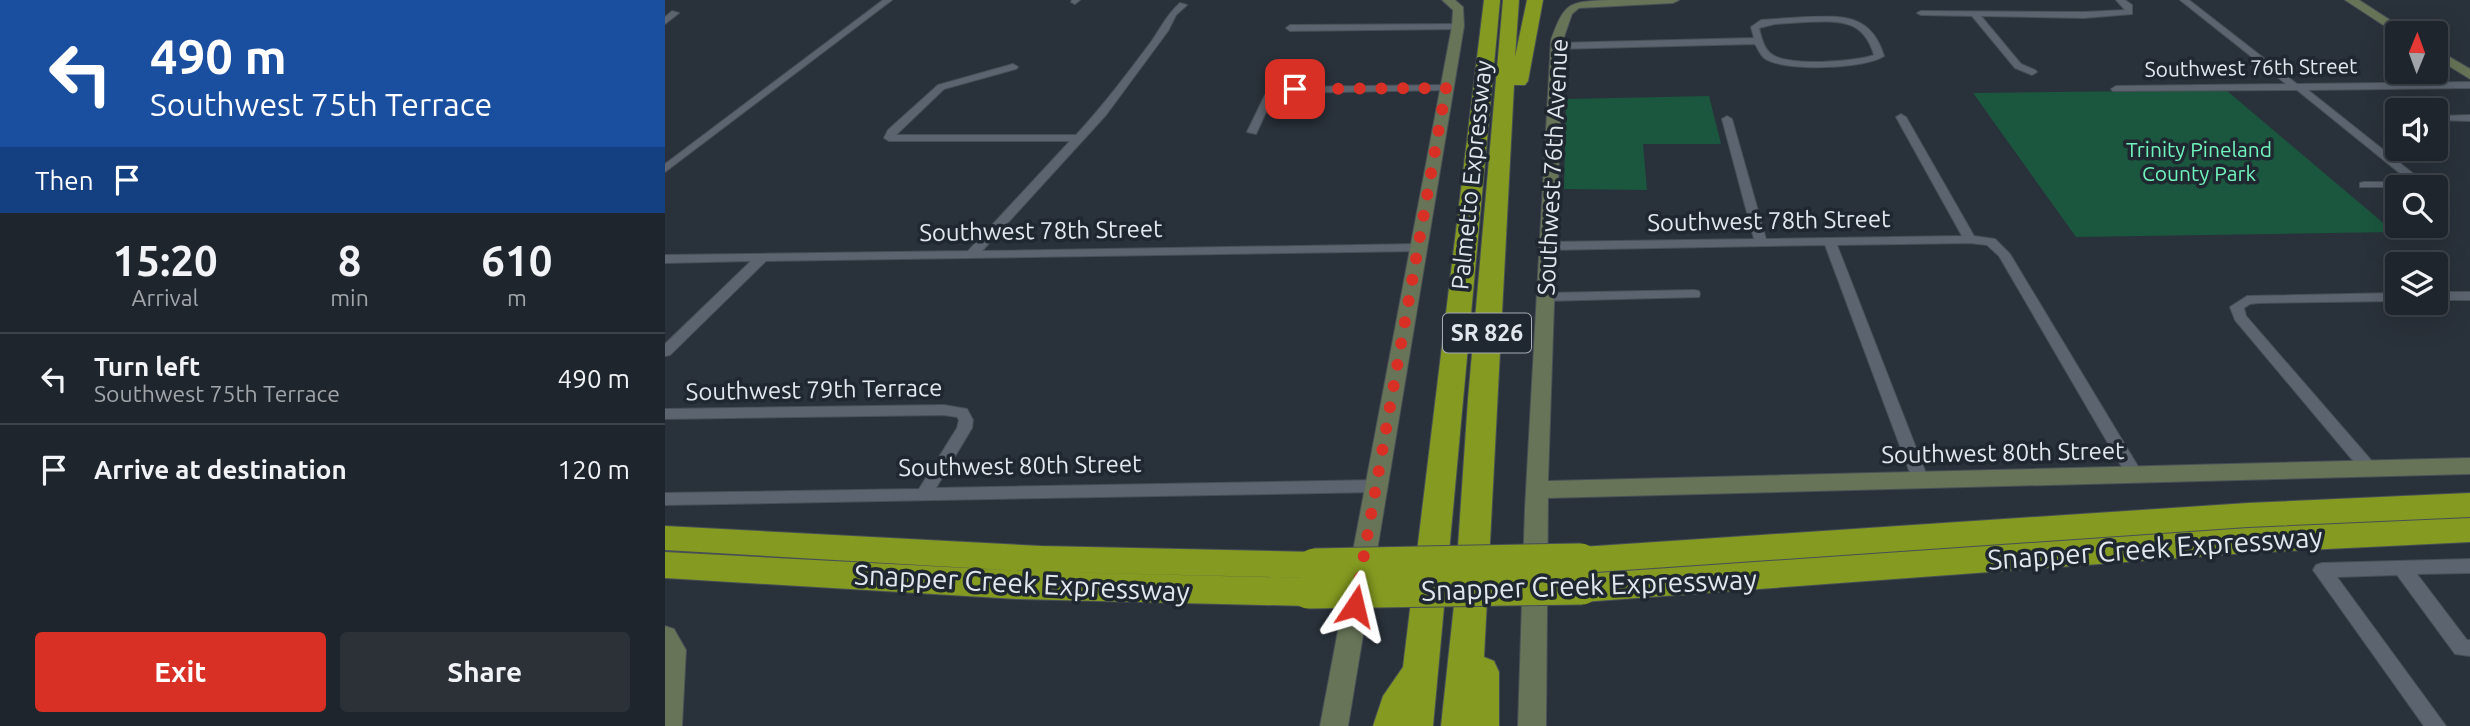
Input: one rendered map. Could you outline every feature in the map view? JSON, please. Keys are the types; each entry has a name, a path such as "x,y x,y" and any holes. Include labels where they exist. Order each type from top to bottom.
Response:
{"highway":[{"path":"1475,0 1477,23 1471,97 1490,116 1513,109 1535,0"},
{"name":"Palmetto Expressway","path":"1460,726 1472,584 1482,400 1492,0"},
{"name":"Palmetto Expressway","path":"1414,726 1490,116 1511,0"},
{"path":"2269,512 2291,501 2470,490"},
{"name":"Snapper Creek Expressway","path":"1582,574 1775,550 2269,512 2470,505"},
{"name":"Snapper Creek Expressway","path":"665,565 1017,585 1311,578 1860,571 2192,543 2470,530"},
{"path":"2389,532 2469,559"},
{"name":"Snapper Creek Expressway","path":"665,538 1035,558 1311,578"},
{"path":"1472,584 1483,615 1480,726"},
{"path":"1392,726 1396,708 1419,673"}],"street":[{"path":"665,169 888,0"},
{"path":"1334,726 1458,26 1459,9 1448,0"},
{"name":"Southwest 76th Avenue","path":"1532,726 1537,490 1556,46 1567,12 1576,5 1673,0"},
{"path":"1921,13 2094,15 2129,12 2129,7 2120,0"},
{"path":"2184,0 2414,179 2403,185 2364,186"},
{"path":"2351,0 2385,21"},
{"path":"973,253 1117,96 1165,29 1173,23 1185,2"},
{"path":"665,21 670,12"},
{"path":"1974,13 2018,66 2032,72"},
{"path":"1764,23 1854,23 1866,31 1878,57 1863,62 1780,61 1769,57 1759,41 1755,27 1764,23"},
{"path":"1290,28 1458,26"},
{"path":"1556,46 1759,41"},
{"path":"2448,61 2470,75"},
{"path":"1013,67 939,88 889,138 1079,138"},
{"name":"Southwest 76th Street","path":"2116,89 2470,85"},
{"path":"1252,132 1266,101 1274,93 1300,89 1446,88"},
{"path":"1901,117 1970,239"},
{"path":"2448,119 2470,118"},
{"path":"1727,119 1761,242"},
{"name":"Southwest 78th Street","path":"1547,246 1970,239 1991,242 2004,254 2136,477"},
{"path":"1830,241 1921,481"},
{"name":"Southwest 78th Street","path":"665,259 1418,248"},
{"path":"665,352 763,257"},
{"path":"1545,298 1694,294"},
{"path":"2448,296 2470,296"},
{"path":"2371,471 2237,309 2238,304 2247,300 2266,298 2385,297"},
{"name":"Southwest 79th Terrace","path":"665,414 944,410 962,413 966,420 964,428 924,494"},
{"name":"Southwest 80th Street","path":"1537,490 2371,471 2470,466"},
{"name":"Southwest 80th Street","path":"665,499 1377,486"},
{"path":"2436,726 2322,570 2402,568 2469,559"},
{"path":"2402,568 2462,648 2470,648"},
{"path":"665,637 673,650 667,726"}],"green space":[{"name":"Trinity Pineland County Park","path":"2226,90 2385,224 2385,232 2076,237 1973,93"},
{"path":"1709,96 1721,144 1643,144 1647,190 1564,189 1566,99"}],"route":[{"path":"1295,89 1446,88 1355,606"}]}
